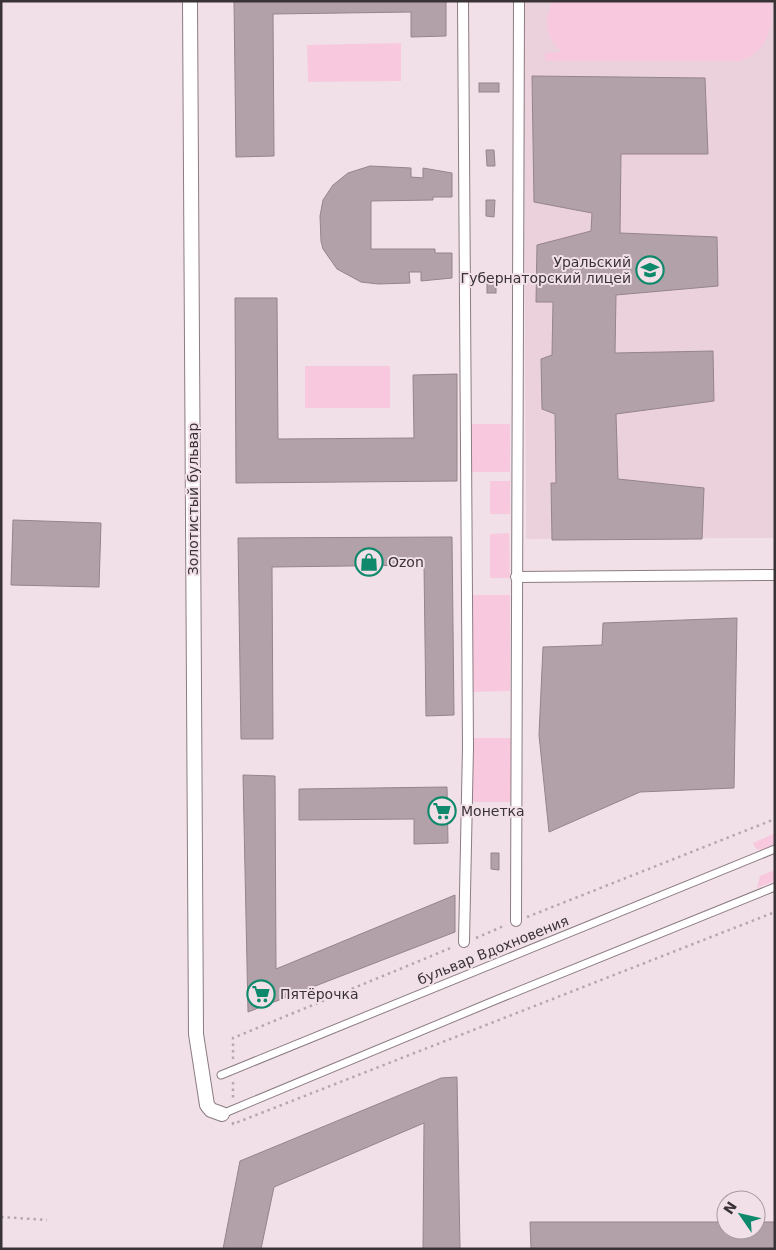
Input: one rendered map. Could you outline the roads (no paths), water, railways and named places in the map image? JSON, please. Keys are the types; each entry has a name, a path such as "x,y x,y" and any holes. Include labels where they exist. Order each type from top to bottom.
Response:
{"street":[{"name":"Золотистый бульвар","path":"189,1 196,981 203,1082 207,1105 211,1110 222,1114"},
{"path":"463,1 468,737 464,942"},
{"path":"516,921 519,1"},
{"path":"516,577 775,575"}],"lane":[{"name":"бульвар Вдохновения","path":"221,1075 775,849"},
{"path":"222,1114 775,887"}],"place":[{"name":"Уральский Губернаторский лицей","path":"650,270"},
{"name":"Ozon","path":"369,562"},
{"name":"Монетка","path":"442,811"},
{"name":"Пятёрочка","path":"261,994"}]}
